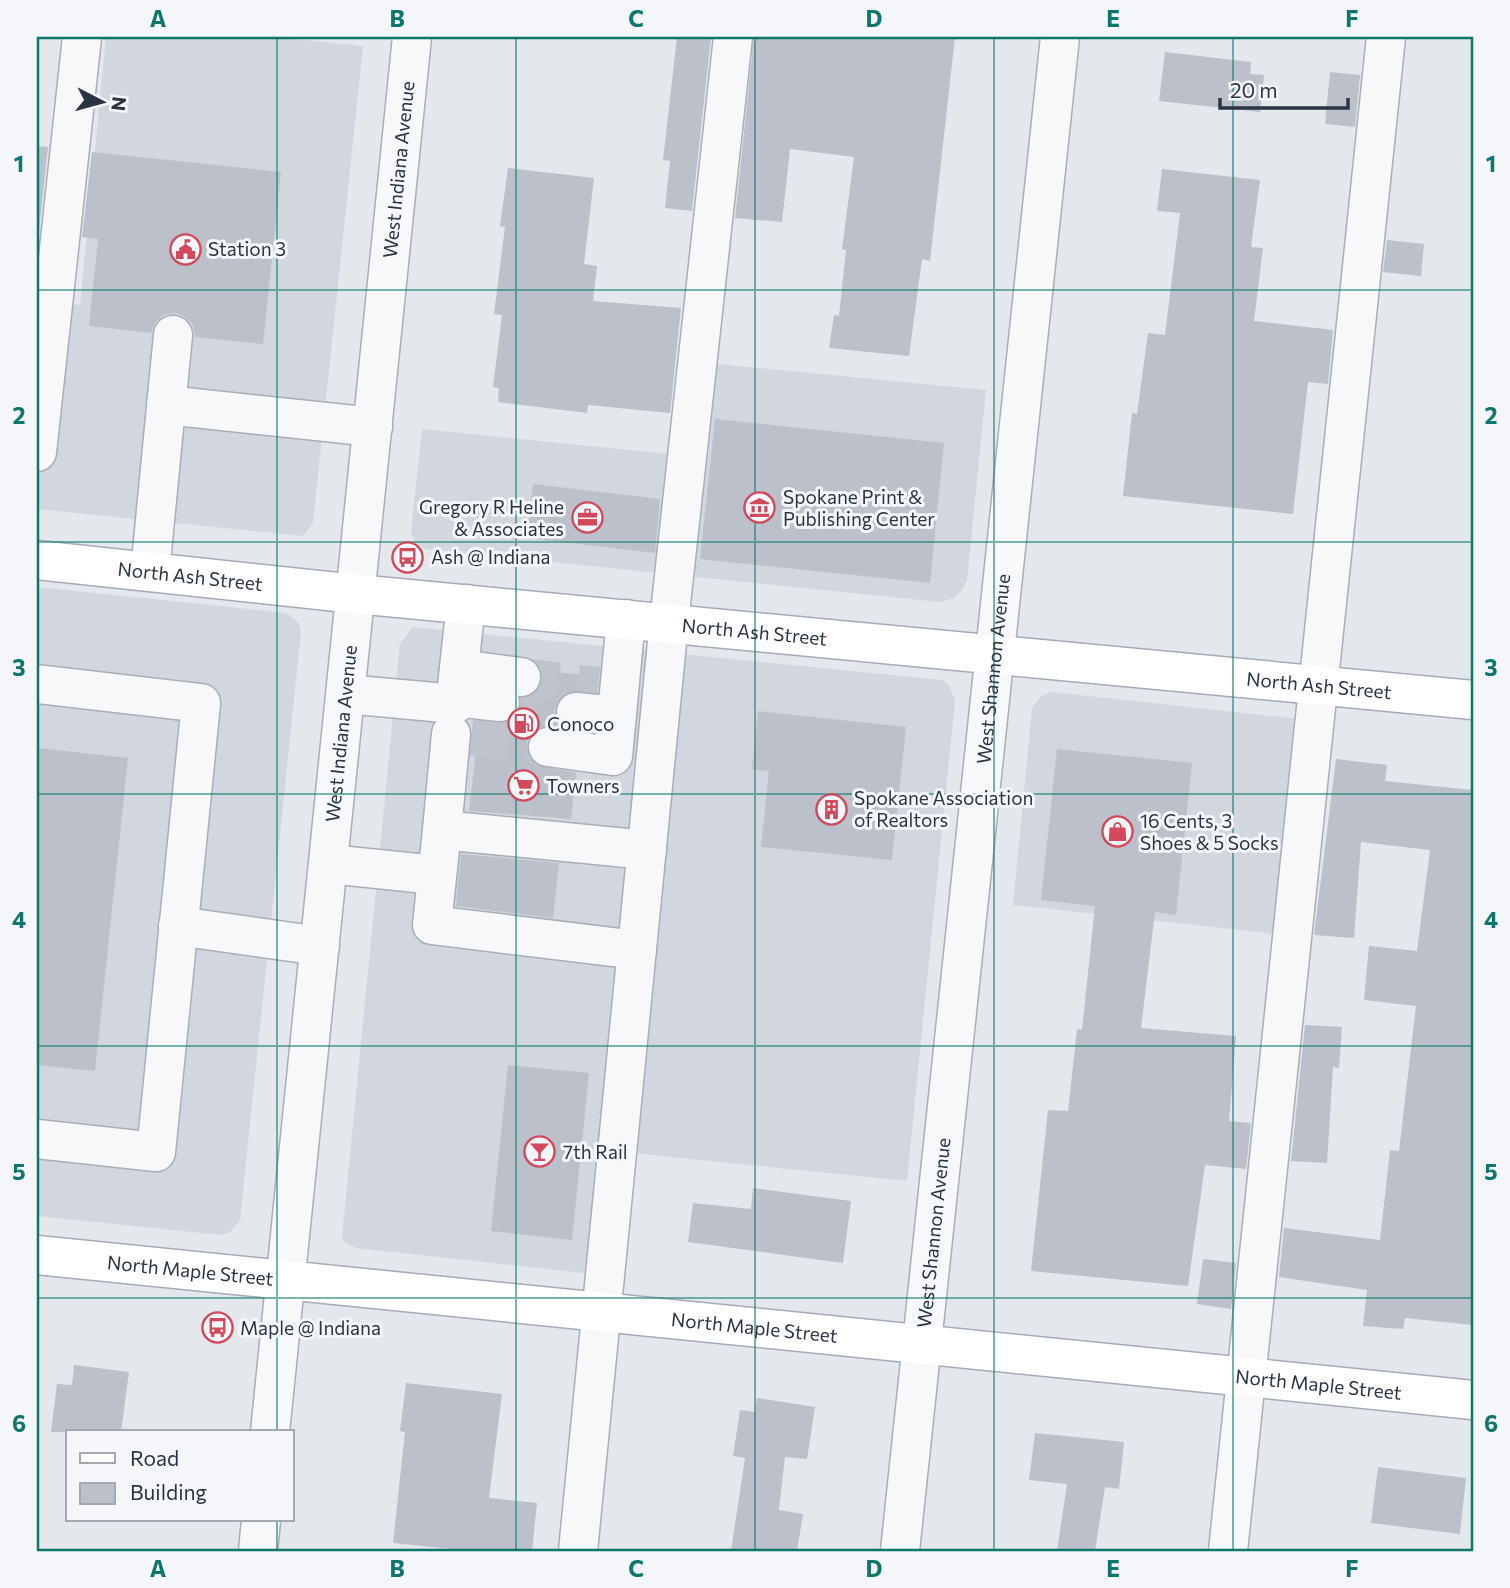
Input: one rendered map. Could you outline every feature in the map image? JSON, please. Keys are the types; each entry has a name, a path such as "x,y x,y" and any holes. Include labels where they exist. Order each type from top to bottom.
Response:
{"main road":[{"name":"North Ash Street","path":"37,560 356,594 1473,699"},
{"name":"North Maple Street","path":"37,1255 922,1342 1473,1400"}],"street":[{"path":"37,452 82,37"},
{"name":"West Indiana Avenue","path":"270,1430 412,37"},
{"path":"579,1551 669,622 733,37"},
{"name":"West Shannon Avenue","path":"901,1551 1060,37"},
{"path":"1228,1551 1386,37"},
{"path":"150,572 173,335"},
{"path":"166,405 373,428"},
{"path":"466,604 458,708 432,925 637,950"},
{"path":"548,747 613,756 603,701 626,619"},
{"path":"37,684 201,704 156,1152 37,1139"},
{"path":"346,694 458,708 510,690"},
{"path":"442,830 647,850"},
{"path":"329,864 436,875"},
{"path":"178,926 320,946"},
{"path":"258,1551 261,1522"}],"shaded area":[{"path":"106,37 275,37 363,46 313,523 303,536 37,509 37,300 80,305"},
{"path":"717,364 986,390 967,580 962,590 954,598 940,602 425,549 415,542 411,532 422,429 708,458"},
{"path":"37,587 286,613 299,623 301,632 240,1220 230,1232 221,1235 37,1216"},
{"path":"413,627 942,680 949,685 955,701 907,1181 633,1153 620,1277 356,1248 345,1242 342,1237 400,644"},
{"path":"1051,692 1328,722 1305,937 1013,905 1032,709 1040,697"}],"building":[{"path":"677,37 711,37 692,211 665,208 670,161 663,160"},
{"path":"754,37 955,37 930,261 922,259 909,356 829,348 834,315 839,316 846,250 842,249 854,157 790,149 782,222 735,218"},
{"path":"1165,52 1251,62 1250,74 1264,75 1260,112 1159,101"},
{"path":"1330,72 1360,75 1355,127 1325,124"},
{"path":"37,146 48,147 39,231 37,231"},
{"name":"Station 3","path":"92,152 281,172 263,344 195,337 193,325 176,313 163,315 155,323 151,333 89,326 98,239 82,237"},
{"path":"508,168 594,178 584,264 597,266 593,301 681,308 670,413 588,405 587,413 498,402 499,388 493,387 502,315 494,314 505,227 500,226"},
{"path":"1162,169 1260,180 1251,247 1263,248 1254,321 1333,330 1328,384 1308,382 1293,514 1123,496 1132,413 1137,414 1148,333 1165,335 1180,213 1157,211"},
{"path":"1387,240 1424,244 1421,276 1383,272"},
{"path":"715,419 944,443 930,583 700,559"},
{"name":"Gregory R Heline & Associates","path":"533,484 660,499 655,553 527,538"},
{"path":"542,671 599,676 593,692 568,692 559,699 554,711 561,727 539,727 530,734 527,743 528,755 535,765 576,773 571,819 469,811 476,751 471,751 473,735 483,722 508,722 517,716 521,698 530,697 539,690"},
{"name":"Spokane Association of Realtors","path":"758,711 906,727 892,860 761,847 769,771 752,769"},
{"path":"37,748 128,758 95,1071 37,1065"},
{"path":"1057,749 1192,763 1176,915 1155,912 1141,1028 1236,1036 1229,1121 1251,1123 1246,1169 1205,1165 1188,1286 1031,1271 1048,1110 1068,1111 1077,1029 1082,1030 1095,906 1041,900"},
{"path":"1336,759 1387,765 1385,781 1473,790 1473,1325 1405,1318 1403,1329 1363,1326 1367,1290 1279,1277 1284,1228 1380,1240 1390,1150 1399,1151 1416,1006 1364,1000 1369,946 1417,951 1430,850 1361,842 1354,938 1314,935"},
{"path":"461,854 559,863 553,918 456,906"},
{"path":"1305,1025 1342,1027 1339,1068 1333,1067 1327,1163 1291,1161"},
{"name":"7th Rail","path":"508,1065 589,1073 572,1240 491,1231"},
{"path":"753,1188 851,1201 843,1263 688,1242 693,1203 751,1209"},
{"path":"1203,1259 1236,1263 1231,1309 1197,1304"},
{"path":"74,1365 129,1372 121,1430 51,1432 57,1384 72,1385"},
{"path":"406,1383 502,1394 489,1498 537,1503 532,1551 472,1551 393,1543 405,1432 400,1431"},
{"path":"757,1398 815,1407 807,1459 785,1457 779,1510 803,1514 797,1551 731,1551 745,1458 733,1456 740,1410 755,1412"},
{"path":"1035,1433 1124,1442 1119,1489 1105,1487 1095,1551 1057,1551 1067,1484 1029,1480"},
{"path":"1378,1467 1466,1478 1460,1534 1371,1523"}],"tunnel":[{"path":"521,677 598,686"},
{"path":"500,702 576,712"},
{"path":"471,736 548,747"}],"place":[{"name":"Station 3","path":"185,249"},
{"name":"Spokane Print & Publishing Center","path":"760,508"},
{"name":"Gregory R Heline & Associates","path":"587,518"},
{"name":"Ash @ Indiana","path":"408,557"},
{"name":"Conoco","path":"524,724"},
{"name":"Towners","path":"523,786"},
{"name":"Spokane Association of Realtors","path":"831,809"},
{"name":"16 Cents, 3 Shoes & 5 Socks","path":"1117,832"},
{"name":"7th Rail","path":"540,1152"},
{"name":"Maple @ Indiana","path":"217,1328"}]}
